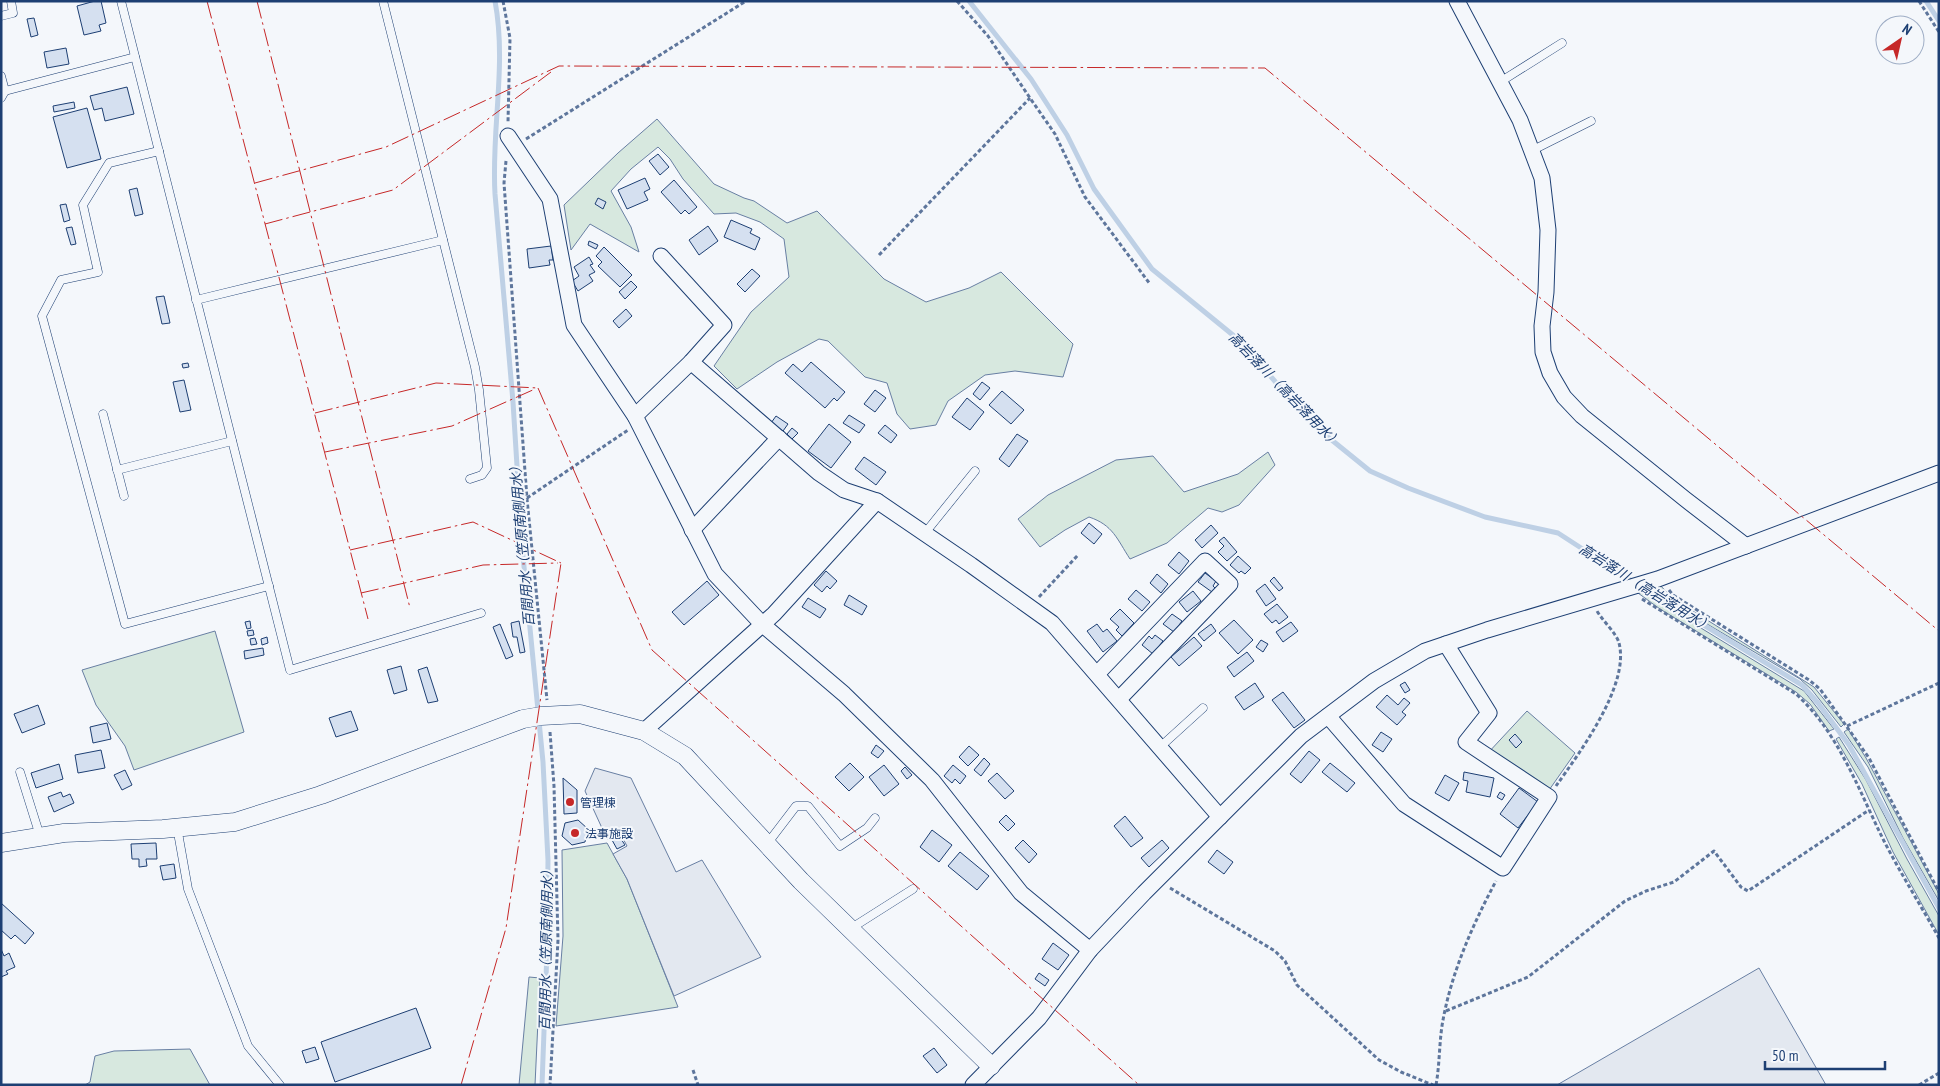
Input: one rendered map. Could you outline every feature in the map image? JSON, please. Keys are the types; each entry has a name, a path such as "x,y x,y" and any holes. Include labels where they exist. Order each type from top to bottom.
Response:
{"street":[{"path":"1457,1 1520,120 1542,178 1548,230 1546,292 1542,326 1543,352 1550,373 1564,397 1582,416 1746,546"},
{"path":"511,141 550,199 574,325 636,420 715,574 763,625 844,694 932,780 1021,893 1090,950"},
{"path":"636,420 724,325 660,256"},
{"path":"691,362 819,473 844,490 877,501 1052,623 1220,817"},
{"path":"692,530 779,438"},
{"path":"973,1085 1039,1018 1090,950 1157,880 1301,736 1374,681 1425,652 1446,644 1658,579 1939,473"},
{"path":"644,731 763,625 877,501"},
{"path":"1097,674 1205,561 1230,584 1119,700"},
{"path":"1328,716 1404,804 1503,868 1549,797 1466,742 1489,714 1446,644"},
{"path":"1,843 64,833 235,822 321,794 523,719 549,715 580,714 644,731 685,756 801,881 991,1066"}],"lane":[{"path":"1,16 14,12 10,1"},
{"path":"121,1 290,670 481,614"},
{"path":"383,1 479,390 487,468 482,475 470,479"},
{"path":"1500,82 1562,43"},
{"path":"1,76 3,95 135,57"},
{"path":"1532,151 1591,121"},
{"path":"159,151 109,163 83,205 98,272 61,280 42,316 125,624 269,586"},
{"path":"196,300 443,240"},
{"path":"103,414 124,496"},
{"path":"117,470 232,441"},
{"path":"925,533 975,471"},
{"path":"1159,748 1203,708"},
{"path":"20,772 40,836"},
{"path":"767,844 796,806 808,806 840,846 867,828 875,818"},
{"path":"177,827 188,889 248,1046 280,1085"},
{"path":"850,929 913,889"}],"path":[{"path":"503,1 510,38 511,141 504,183 527,499 549,715 554,786 558,940 550,1085"},
{"path":"511,141 746,1"},
{"path":"958,1 988,36 1055,134 1085,197 1150,284"},
{"path":"1919,1 1939,32"},
{"path":"879,255 1030,98"},
{"path":"527,499 636,420"},
{"path":"1030,606 1078,555"},
{"path":"1658,579 1674,595 1809,680 1820,689 1869,758 1939,892"},
{"path":"1626,589 1796,694 1808,705 1847,762 1884,842 1939,938"},
{"path":"1549,797 1583,747 1615,689 1620,665 1619,642 1597,612 1593,599"},
{"path":"1847,726 1939,683"},
{"path":"1446,1011 1528,977 1625,901 1646,891 1674,882 1714,851 1741,887 1748,891 1869,810"},
{"path":"1157,880 1275,951 1285,961 1297,985 1379,1060 1401,1072 1435,1085 1440,1064 1443,1021 1453,982 1476,917 1503,868"},
{"path":"693,1070 698,1085"},
{"path":"1920,1085 1939,1073"}],"shaded area":[{"path":"657,119 714,184 754,201 787,223 817,211 884,279 926,302 969,288 1001,272 1073,344 1063,377 1015,371 985,375 948,401 936,425 910,429 897,414 887,383 865,377 828,341 819,339 777,362 737,389 714,366 751,312 789,277 784,239 760,222 736,213 714,214 683,179 670,159 658,147 631,169 611,191 631,227 639,252 590,224 571,250 564,205 618,153"},
{"path":"1268,452 1275,465 1239,505 1222,512 1208,508 1167,543 1130,559 1114,534 1104,524 1089,517 1040,547 1018,519 1048,495 1116,460 1153,456 1184,492 1238,474"},
{"path":"1660,585 1672,598 1814,687 1844,724 1841,727 1812,690 1800,679 1648,589"},
{"path":"1642,592 1804,691 1834,729 1829,731 1810,704 1796,692 1660,609 1638,593"},
{"path":"215,631 244,732 134,770 125,746 96,705 82,670"},
{"path":"1527,711 1575,753 1547,793 1487,754"},
{"path":"1848,729 1866,758 1939,894 1939,901 1903,838 1868,767 1844,732"},
{"path":"1839,737 1866,780 1939,916 1939,935 1893,852 1862,784 1836,739"},
{"path":"595,768 631,778 676,872 702,860 761,957 674,996 627,879 613,854 627,846 620,833 607,839 585,791"},
{"path":"607,843 627,879 678,1007 556,1026 563,936 562,850"},
{"path":"1759,968 1826,1085 1557,1085"},
{"path":"529,977 540,978 535,1085 519,1085"},
{"path":"190,1049 210,1085 85,1085 90,1082 95,1056 114,1051"}],"building":[{"path":"101,1 106,23 99,25 101,31 84,35 77,6"},
{"path":"34,18 38,35 31,37 27,19"},
{"path":"66,48 69,64 47,68 44,52"},
{"path":"127,87 134,114 105,121 102,108 94,110 90,96"},
{"path":"74,102 75,108 54,112 53,106"},
{"path":"87,108 101,159 67,168 53,117"},
{"path":"658,154 669,167 660,175 649,161"},
{"path":"645,178 650,189 644,192 648,200 627,209 618,190"},
{"path":"674,180 697,207 689,214 685,210 681,214 661,192"},
{"path":"137,188 143,214 135,216 129,190"},
{"path":"598,198 606,202 603,209 595,204"},
{"path":"66,204 70,220 64,222 60,205"},
{"path":"731,220 752,229 750,233 760,238 755,250 724,237"},
{"path":"708,226 718,241 699,255 689,240"},
{"path":"72,227 76,244 71,245 66,228"},
{"path":"589,241 598,245 596,249 588,245"},
{"path":"551,246 553,260 549,260 550,265 529,268 527,249"},
{"path":"604,247 632,275 620,287 598,266 602,262 596,256"},
{"path":"589,257 593,264 590,265 595,272 589,275 593,281 578,291 572,281 579,276 574,267"},
{"path":"752,269 760,276 745,292 737,284"},
{"path":"631,281 637,287 625,299 619,292"},
{"path":"164,296 170,323 162,324 156,297"},
{"path":"626,309 632,316 619,328 613,321"},
{"path":"811,362 845,392 837,401 834,398 825,408 785,373 793,364 802,372"},
{"path":"188,363 189,367 183,368 182,364"},
{"path":"184,380 191,410 180,412 173,382"},
{"path":"982,382 990,388 980,400 973,394"},
{"path":"875,390 886,398 875,412 864,404"},
{"path":"1002,391 1024,410 1011,424 989,405"},
{"path":"967,398 984,412 970,430 952,417"},
{"path":"849,415 865,425 859,433 843,423"},
{"path":"776,416 788,424 783,431 771,423"},
{"path":"829,424 851,442 831,468 808,451"},
{"path":"885,425 897,435 891,443 878,433"},
{"path":"792,428 798,433 792,439 787,434"},
{"path":"1017,434 1028,441 1009,467 999,459"},
{"path":"864,457 886,472 876,485 855,469"},
{"path":"1089,523 1102,534 1094,544 1081,533"},
{"path":"1211,525 1218,533 1202,548 1195,540"},
{"path":"1224,537 1237,552 1227,561 1218,552 1224,546 1219,541"},
{"path":"1179,552 1189,561 1179,574 1168,565"},
{"path":"1238,556 1251,568 1245,574 1241,571 1239,573 1230,565"},
{"path":"826,571 837,581 830,589 827,586 822,592 814,585"},
{"path":"1205,573 1216,581 1212,592 1198,582"},
{"path":"1157,574 1168,584 1161,593 1150,583"},
{"path":"1274,577 1283,588 1279,591 1270,581"},
{"path":"707,581 719,595 684,625 672,612"},
{"path":"1265,584 1276,599 1266,606 1256,591"},
{"path":"1136,590 1150,602 1142,611 1128,599"},
{"path":"1193,591 1201,601 1187,612 1179,602"},
{"path":"849,595 867,606 862,615 844,605"},
{"path":"808,598 826,609 820,618 802,607"},
{"path":"1277,604 1288,617 1279,624 1276,620 1272,623 1264,614"},
{"path":"1120,609 1134,623 1122,636 1116,630 1119,627 1110,619"},
{"path":"1172,614 1182,621 1174,632 1163,624"},
{"path":"1234,620 1253,640 1238,654 1219,633"},
{"path":"250,621 251,628 247,629 245,622"},
{"path":"519,621 525,652 520,653 517,637 513,637 511,623"},
{"path":"1291,622 1298,631 1283,642 1276,632"},
{"path":"500,624 513,656 506,659 493,627"},
{"path":"1097,624 1103,632 1107,629 1117,641 1103,652 1087,631"},
{"path":"1211,624 1216,631 1204,641 1198,634"},
{"path":"253,630 254,635 248,636 247,631"},
{"path":"1155,635 1163,641 1153,654 1142,645 1149,636 1152,639"},
{"path":"267,637 268,643 262,645 261,639"},
{"path":"1194,637 1202,646 1179,666 1171,657"},
{"path":"255,638 257,644 251,645 250,639"},
{"path":"1261,640 1268,644 1263,652 1256,647"},
{"path":"263,648 264,655 245,659 244,651"},
{"path":"1247,652 1254,661 1234,677 1227,667"},
{"path":"401,666 407,690 394,694 387,670"},
{"path":"427,667 438,701 428,703 418,670"},
{"path":"1405,682 1410,690 1405,693 1400,685"},
{"path":"1255,683 1264,697 1244,710 1235,697"},
{"path":"1283,692 1305,720 1294,728 1272,700"},
{"path":"1387,695 1398,705 1404,698 1410,703 1402,712 1406,715 1397,725 1376,707"},
{"path":"38,705 45,724 22,733 14,714"},
{"path":"351,711 358,730 336,737 329,718"},
{"path":"107,723 111,739 93,743 90,727"},
{"path":"1381,732 1392,739 1383,752 1372,745"},
{"path":"1515,734 1522,742 1516,748 1509,740"},
{"path":"876,745 884,751 878,758 871,753"},
{"path":"969,746 979,755 968,766 959,757"},
{"path":"101,750 105,768 78,773 75,755"},
{"path":"1309,751 1320,760 1301,783 1290,774"},
{"path":"984,758 990,764 981,776 974,770"},
{"path":"850,763 864,777 849,791 835,777"},
{"path":"1330,763 1355,783 1347,792 1322,772"},
{"path":"59,764 63,779 36,788 31,773"},
{"path":"884,765 899,784 884,796 869,777"},
{"path":"953,765 966,776 960,784 955,779 952,783 944,776"},
{"path":"905,767 912,775 907,779 901,771"},
{"path":"125,770 132,785 122,790 114,775"},
{"path":"1464,772 1494,778 1490,797 1466,792 1468,781 1463,780"},
{"path":"997,773 1014,791 1005,799 988,781"},
{"path":"1445,775 1459,783 1449,801 1435,793"},
{"name":"管理棟","path":"563,778 577,790 577,813 564,814"},
{"path":"1519,788 1538,802 1518,828 1500,814"},
{"path":"61,792 63,797 70,794 74,803 54,812 48,797"},
{"path":"1500,792 1505,795 1502,800 1497,797"},
{"path":"1006,815 1015,824 1008,831 999,822"},
{"path":"1125,816 1143,838 1131,847 1114,826"},
{"name":"法事施設","path":"578,820 588,829 585,842 572,845 562,836 565,823"},
{"path":"932,830 952,845 939,862 920,847"},
{"path":"619,836 625,845 617,849 612,840"},
{"path":"1023,840 1037,854 1029,863 1015,848"},
{"path":"1162,840 1169,848 1149,867 1141,858"},
{"path":"156,843 157,859 146,859 147,866 139,867 139,859 132,859 131,844"},
{"path":"1217,850 1233,862 1224,874 1208,862"},
{"path":"960,852 989,876 977,890 948,866"},
{"path":"174,864 176,878 163,880 160,866"},
{"path":"1,903 34,933 25,944 15,935 11,939 1,930"},
{"path":"1053,943 1069,955 1058,970 1042,959"},
{"path":"1,949 4,956 9,953 15,967 6,971 8,974 1,977"},
{"path":"1039,973 1049,980 1045,986 1035,979"},
{"path":"416,1008 431,1048 335,1082 321,1042"},
{"path":"315,1047 319,1059 306,1063 302,1051"},
{"path":"934,1048 947,1065 937,1073 923,1056"}],"waterway":[{"name":"百間用水（笠原南側用水）","path":"495,1 500,49 494,170 495,194 513,402 522,546 543,762 548,860 542,1085"},
{"name":"高岩落川（高岩落用水）","path":"969,1 1031,79 1067,135 1094,189 1152,269 1239,340 1299,409 1328,437 1370,471 1408,488 1485,517 1558,533 1635,583"},
{"path":"1926,1 1939,21"},
{"name":"高岩落川（高岩落用水）","path":"1643,588 1802,685 1849,745 1939,908"}],"power":[{"path":"207,1 368,619"},
{"path":"257,1 410,608"},
{"path":"255,183 386,147 559,66 1265,68 1939,631"},
{"path":"265,224 393,190 551,72"},
{"path":"315,413 436,383 538,388"},
{"path":"538,388 652,650 1139,1085"},
{"path":"325,452 452,426 535,389"},
{"path":"350,550 473,522 561,563"},
{"path":"361,593 483,565 558,563"},
{"path":"461,1085 506,928 561,563"}],"place":[{"name":"管理棟","path":"570,802"},
{"name":"法事施設","path":"575,833"}]}
